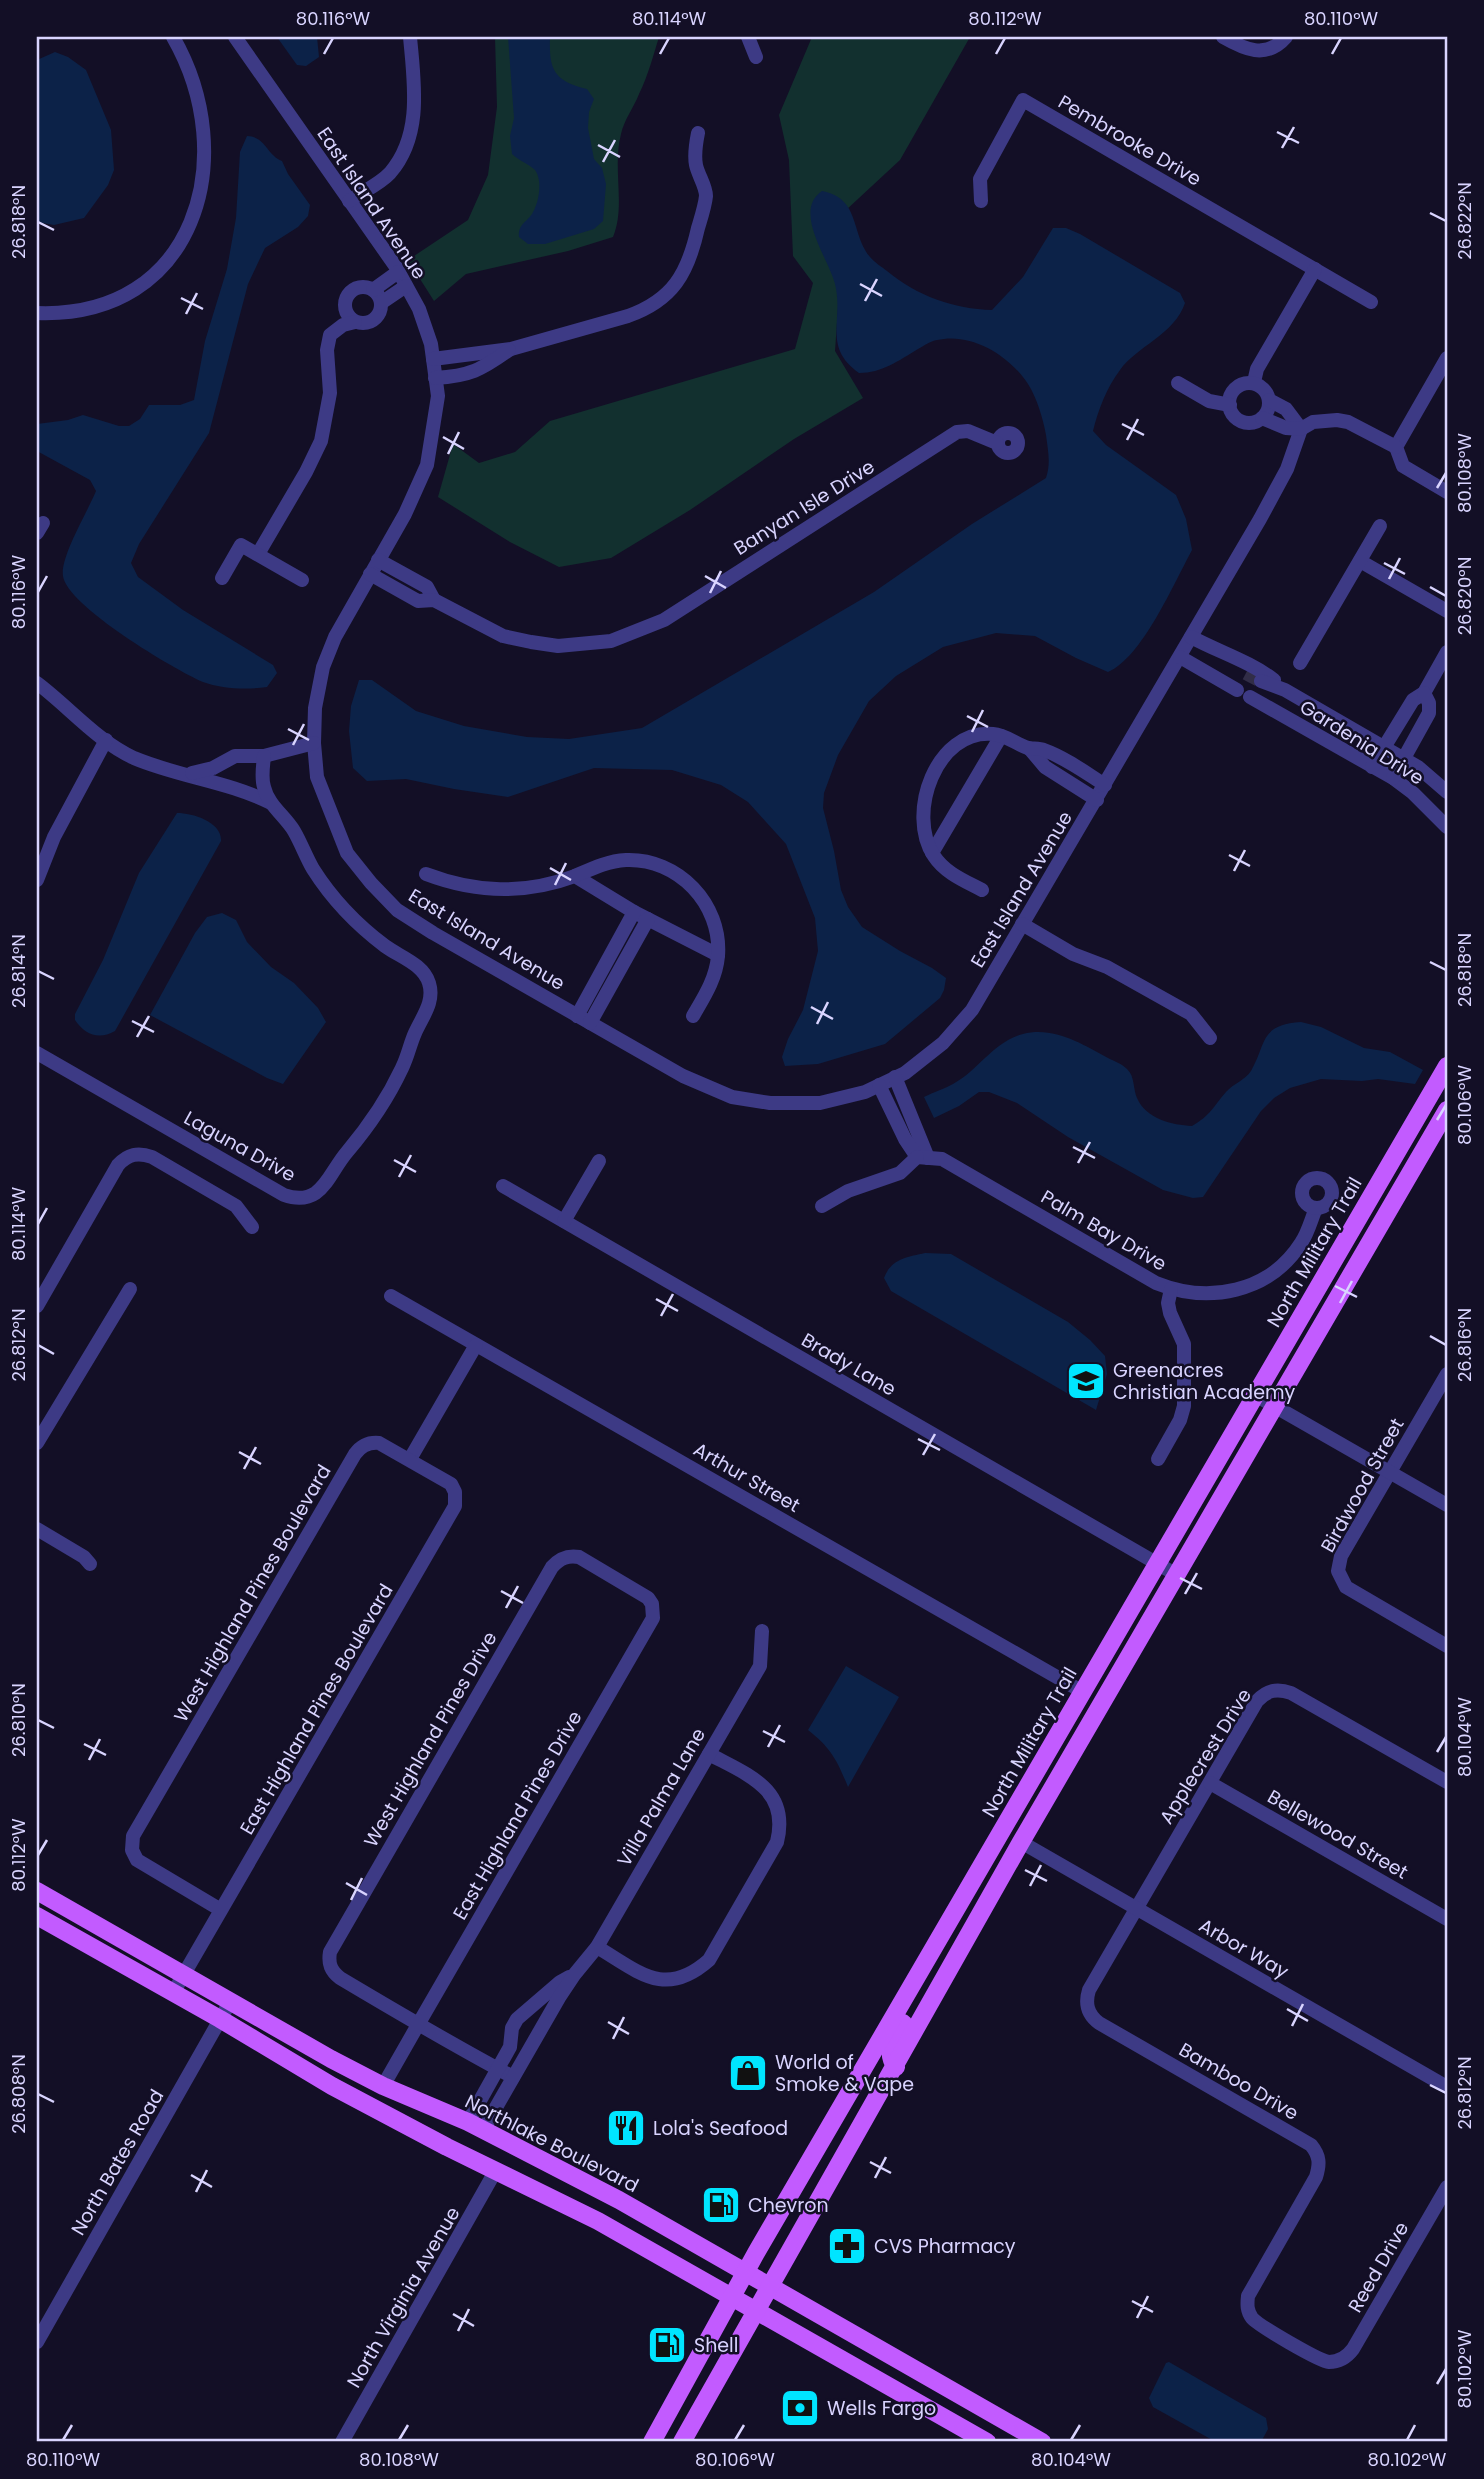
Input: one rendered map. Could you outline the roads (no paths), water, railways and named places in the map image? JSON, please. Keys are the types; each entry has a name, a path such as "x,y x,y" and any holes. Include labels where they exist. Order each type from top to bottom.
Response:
{"main road":[{"name":"North Military Trail","path":"652,2442 732,2296 1447,1066"},
{"path":"682,2442 1021,1842 1447,1110"},
{"path":"1021,1842 1021,1817 1063,1744 1063,1726"},
{"path":"951,1965 953,1943 1005,1851 1006,1825"},
{"name":"Northlake Boulevard","path":"37,1891 383,2086 475,2126 619,2200 1042,2442"},
{"path":"37,1916 220,2019 332,2086 598,2221 987,2442"},
{"path":"896,2067 892,2063 890,2052 933,1968 944,1931"},
{"path":"659,2442 668,2413"}],"street":[{"path":"37,313 79,312 123,298 146,284 159,272 181,244 189,228 199,191 203,148 196,93 173,37"},
{"name":"East Island Avenue","path":"235,37 398,272 419,309 431,344 438,396 427,465 405,514 335,637 323,667 315,708 317,777 348,853 370,883 397,910 433,933 682,1076 732,1097 771,1103 820,1102 865,1092 905,1073 943,1043 972,1010 1097,800 1287,469 1301,429"},
{"path":"349,201 388,176 405,149 410,135 415,95 410,37"},
{"path":"748,37 756,57"},
{"path":"1223,37 1255,52 1270,49 1286,37"},
{"name":"Pembrooke Drive","path":"981,201 980,179 1023,100 1371,302"},
{"path":"433,359 510,349 642,311 662,298 678,282 691,257 706,194 696,165 698,133"},
{"path":"1254,382 1257,369 1315,269"},
{"path":"373,290 398,272"},
{"path":"381,303 406,286"},
{"path":"258,555 321,441 328,408 327,350 335,321 345,305 346,297 354,289 366,287 377,294 381,303 378,315 366,323 350,318 345,305"},
{"path":"330,335 343,325 355,321"},
{"path":"435,378 457,377 483,370 510,349"},
{"path":"1396,447 1447,358"},
{"path":"1247,382 1254,382 1266,390 1269,400 1266,412 1255,422 1241,423 1235,419 1230,405 1234,391 1247,382"},
{"path":"1178,383 1209,401 1230,405"},
{"path":"1269,400 1286,409 1297,420 1301,429"},
{"path":"1262,418 1286,428 1301,429 1313,422 1348,422 1396,447 1403,466 1447,492"},
{"name":"Banyan Isle Drive","path":"370,574 418,601 434,600 503,636 558,646 611,641 664,620 957,432 968,431 998,443"},
{"path":"1300,663 1380,526"},
{"path":"222,578 242,545 302,580"},
{"name":"Banyan Isle Drive","path":"377,560 427,587 434,600"},
{"path":"1360,561 1447,611"},
{"name":"Gardenia Drive","path":"1191,637 1250,664 1285,690"},
{"name":"Gardenia Drive","path":"1219,652 1247,673"},
{"path":"1372,767 1413,700 1424,693 1447,652"},
{"name":"Gardenia Drive","path":"1180,657 1393,778 1413,793 1447,827"},
{"path":"1168,677 1201,669"},
{"name":"Gardenia Drive","path":"1261,681 1285,690 1418,767 1447,792"},
{"path":"37,683 106,740 134,758 254,794 272,804"},
{"path":"1274,710 1285,690"},
{"path":"1393,778 1429,713 1429,703 1424,693"},
{"path":"982,890 949,872 932,853 924,832 924,800 933,775 949,753 970,738 989,734 1001,736 1029,748 1043,749 1105,785"},
{"path":"932,853 1001,736"},
{"path":"37,880 54,838 106,740"},
{"path":"187,774 213,768 242,754 264,756 314,743"},
{"path":"1029,748 1045,768 1097,800"},
{"name":"Laguna Drive","path":"37,1053 284,1195 302,1198 312,1195 324,1186 340,1160 370,1124 402,1069 414,1035 428,1008 431,994 429,983 419,968 386,947 345,911 313,867 290,825 272,804 263,786 264,756"},
{"path":"426,874 473,888 512,891 550,885 599,865 626,860 654,863 667,868 690,884 707,905 717,932 718,956 710,986 693,1016"},
{"path":"575,876 634,912 718,956"},
{"path":"583,1019 634,912"},
{"path":"583,1019 648,919"},
{"path":"1022,924 1073,954 1107,967 1191,1014 1210,1038"},
{"path":"895,1077 923,1158"},
{"path":"879,1085 905,1139 923,1158"},
{"path":"37,1306 118,1165 130,1156 141,1154 152,1157 236,1206 252,1227"},
{"path":"822,1206 848,1191 900,1173 923,1158"},
{"name":"Palm Bay Drive","path":"923,1158 942,1159 1156,1283 1171,1289 1210,1295 1226,1293 1256,1283 1282,1266 1302,1241 1316,1208"},
{"path":"564,1221 599,1161"},
{"name":"Brady Lane","path":"503,1186 1177,1575"},
{"path":"37,1443 130,1289"},
{"path":"1158,1459 1180,1420 1184,1406 1184,1344 1170,1313 1168,1303 1171,1289"},
{"name":"Arthur Street","path":"391,1296 1083,1692"},
{"path":"410,1459 476,1345"},
{"name":"Birdwood Street","path":"1447,1374 1341,1556 1338,1571 1346,1587 1447,1646"},
{"path":"1255,1395 1447,1505"},
{"name":"West Highland Pines Boulevard","path":"221,1910 137,1860 131,1842 355,1454 360,1448 379,1443 410,1459"},
{"name":"East Highland Pines Boulevard","path":"173,1993 455,1506 455,1492 451,1484 410,1459"},
{"path":"37,1529 90,1563"},
{"name":"West Highland Pines Drive","path":"419,2024 334,1974 330,1966 330,1952 552,1567 572,1556 579,1557 612,1576"},
{"name":"East Highland Pines Drive","path":"383,2086 653,1618 652,1604 648,1598 612,1576"},
{"name":"Villa Palma Lane","path":"475,2126 513,2077 574,1975 597,1947 709,1754 760,1666 762,1631"},
{"name":"Applecrest Drive","path":"1136,1908 1257,1701 1269,1691 1291,1693 1447,1782"},
{"path":"597,1947 650,1978 666,1980 684,1978 709,1960 777,1842 780,1828 773,1796 759,1782 709,1754"},
{"name":"Bellewood Street","path":"1210,1783 1447,1919"},
{"name":"Arbor Way","path":"1021,1842 1447,2087"},
{"name":"Bamboo Drive","path":"1136,1908 1089,1990 1087,2004 1093,2019 1311,2146 1319,2158 1320,2166 1316,2177 1248,2297 1248,2311 1259,2325 1322,2360 1337,2361"},
{"name":"Villa Palma Lane","path":"475,2126 498,2069 510,2048 512,2028 517,2019 560,1982 574,1975"},
{"name":"North Bates Road","path":"37,2342 230,2001"},
{"path":"419,2024 513,2077"},
{"name":"North Virginia Avenue","path":"342,2442 496,2170"},
{"name":"Reed Drive","path":"1337,2361 1353,2349 1447,2187"}],"water":[{"path":"277,37 317,37 319,57 306,66 297,65"},
{"path":"508,37 550,37 555,72 567,82 587,89 594,99 589,112 588,128 594,159 602,168 606,184 603,221 594,229 545,244 528,244 519,237 521,226 534,209 539,186 535,170 512,154 510,136 514,118"},
{"path":"55,52 68,57 86,70 111,130 114,170 108,185 84,218 54,225 37,222 37,60"},
{"path":"247,136 258,139 282,161 310,205 308,216 298,227 265,248 248,284 209,433 139,544 131,563 138,577 183,610 273,665 277,673 267,687 243,689 203,682 170,665 102,620 69,589 63,576 63,568 75,534 96,491 90,480 37,451 37,424 83,415 119,426 129,426 140,419 149,405 180,405 194,400 205,341 227,269 236,218 240,152"},
{"path":"822,191 843,201 849,209 864,247 874,261 911,288 950,304 992,310 1023,277 1053,228 1066,228 1080,234 1180,293 1185,303 1180,314 1164,332 1120,370 1104,399 1093,431 1106,445 1176,495 1186,519 1192,550 1145,636 1121,664 1108,672 1035,636 996,633 943,647 896,676 869,701 838,755 824,793 823,808 841,890 848,907 862,927 946,978 944,990 940,998 885,1044 818,1064 785,1066 782,1057 803,1010 818,951 815,918 786,844 748,802 721,785 672,770 594,768 508,797 406,779 367,781 353,768 349,731 351,706 359,680 372,680 416,711 464,726 527,737 569,739 642,728 874,592 972,524 1046,478 1049,462 1046,435 1034,396 1020,373 988,348 963,339 950,338 932,341 890,366 875,371 859,373 848,363 838,343 835,284 811,223 814,200"},
{"path":"177,813 198,817 212,824 220,834 221,841 115,1031 103,1035 93,1034 79,1025 75,1014 103,960 139,873"},
{"path":"222,913 236,920 247,942 271,967 294,983 318,1008 326,1022 283,1084 150,1015 195,933 207,917"},
{"path":"1301,1022 1321,1027 1364,1048 1390,1052 1423,1070 1415,1084 1378,1079 1321,1079 1290,1088 1274,1098 1261,1111 1203,1197 1193,1198 1163,1190 1068,1137 1017,1103 989,1092 979,1092 959,1106 934,1118 924,1097 962,1078 1012,1038 1046,1032 1078,1042 1123,1066 1131,1075 1137,1098 1147,1111 1160,1120 1192,1126 1208,1114 1229,1089 1251,1071 1271,1031 1287,1024"},
{"path":"925,1253 951,1254 1068,1322 1090,1340 1105,1356 1107,1374 1096,1410 891,1291 884,1278 891,1267 900,1260"},
{"path":"846,1666 899,1697 848,1787 832,1755 808,1730"},
{"path":"1169,2362 1266,2418 1268,2429 1261,2442 1216,2442 1153,2407 1149,2398 1166,2363"}],"tunnel":[{"path":"1246,673 1261,681"}],"place":[{"name":"Greenacres Christian Academy","path":"1086,1381"},
{"name":"World of Smoke & Vape","path":"748,2073"},
{"name":"Lola's Seafood","path":"626,2128"},
{"name":"Chevron","path":"721,2205"},
{"name":"CVS Pharmacy","path":"847,2246"},
{"name":"Shell","path":"667,2345"},
{"name":"Wells Fargo","path":"800,2408"}]}
